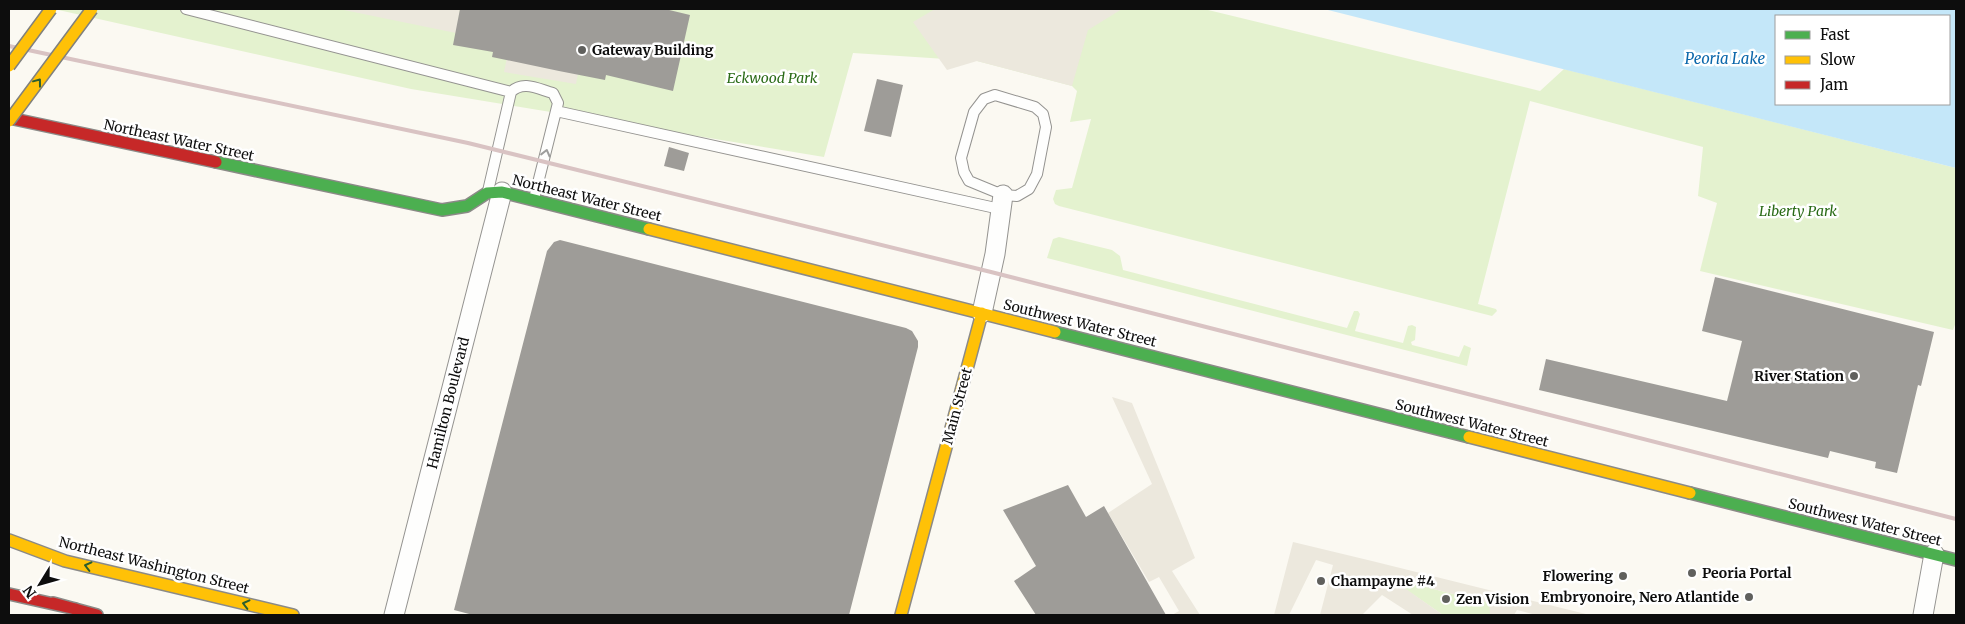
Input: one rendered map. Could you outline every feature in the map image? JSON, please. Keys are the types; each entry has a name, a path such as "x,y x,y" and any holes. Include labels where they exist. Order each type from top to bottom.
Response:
{"main road":[{"path":"9,66 51,9"},
{"path":"9,120 92,9"},
{"name":"Northeast Water Street","path":"9,120 442,210 467,206 495,192 534,200 982,313"},
{"name":"Southwest Water Street","path":"982,313 1956,560"},
{"name":"Main Street","path":"901,615 982,313"},
{"name":"Northeast Washington Street","path":"9,540 65,561 293,615"},
{"path":"9,589 97,615"},
{"path":"9,594 76,609"}],"street":[{"name":"Hamilton Boulevard","path":"394,615 495,192"},
{"name":"Main Street","path":"982,313 996,254 1001,202"},
{"path":"1924,615 1934,554"}],"lane":[{"path":"186,9 511,92"},
{"path":"495,192 511,92 518,85 523,85 553,93 557,98 556,111 534,200"},
{"path":"556,111 1001,202 1017,196 1028,189 1037,174 1046,127 1043,114 1035,108 995,95 984,99 974,112 962,158 964,172 969,181 1001,202"}],"green space":[{"path":"54,9 1204,9 1540,91 1564,69 1956,168 1956,322 1953,330 1700,271 1717,203 1698,196 1703,147 1530,101 1478,304 1496,309 1497,311 1492,316 1059,206 1055,204 1053,199 1056,190 1072,188 1091,119 1070,122 1077,91 1072,86 977,61 853,53 824,157 411,89"},
{"path":"1059,237 1112,250 1120,256 1123,270 1347,328 1354,311 1358,311 1360,314 1355,331 1403,343 1408,326 1412,325 1416,327 1415,340 1411,342 1412,345 1459,357 1464,345 1471,348 1467,366 1047,258 1053,239"},
{"path":"1397,580 1490,603 1490,614 1443,615 1395,582"}],"shaded area":[{"path":"339,9 460,9 456,33"},
{"path":"517,9 591,9 576,84 504,72"},
{"path":"935,9 1122,9 1088,30 1072,86 977,61 947,70 913,22"},
{"path":"1112,397 1132,403 1195,558 1172,571 1200,615 1172,615 1179,611 1159,577 1149,582 1108,513 1152,484"},
{"path":"1293,542 1590,615 1536,615 1517,610 1514,615 1481,615 1490,614 1489,603 1398,580 1396,582 1443,615 1413,615 1382,595 1362,615 1320,615 1333,565 1316,560 1289,615 1274,615"}],"water":[{"name":"Peoria Lake","path":"1324,9 1956,9 1956,168"}],"building":[{"name":"Gateway Building","path":"460,9 665,9 690,15 673,91 606,75 605,80 492,57 493,52 453,45"},
{"path":"877,79 903,85 891,137 864,131"},
{"path":"669,147 689,153 684,171 664,166"},
{"path":"560,240 912,331 918,341 918,347 849,615 473,615 454,610 547,251 554,242"},
{"name":"River Station","path":"1715,277 1934,332 1921,386 1918,385 1897,473 1875,468 1876,462 1830,451 1828,458 1539,390 1546,359 1727,401 1742,341 1702,331"},
{"path":"1068,485 1086,517 1104,506 1166,615 1036,615 1014,581 1036,566 1003,510"}],"railway":[{"path":"9,46 468,143 991,272 1956,519"}],"traffic: fast":[{"path":"216,162 442,210 467,206 487,193 502,192 649,229"},
{"path":"1055,332 1469,437"},
{"path":"1690,493 1956,560"}],"traffic: slow":[{"path":"9,66 51,9"},
{"path":"9,121 92,9"},
{"path":"649,229 1055,332"},
{"path":"901,615 982,313"},
{"path":"1469,437 1690,493"},
{"path":"9,540 65,561 293,615"}],"traffic: jam":[{"path":"9,118 216,162"},
{"path":"9,594 76,609"},
{"path":"53,603 97,615"}],"place":[{"name":"Gateway Building","path":"582,50"},
{"name":"River Station","path":"1854,376"},
{"name":"Peoria Portal","path":"1692,573"},
{"name":"Flowering","path":"1623,576"},
{"name":"Champayne #4","path":"1321,581"},
{"name":"Embryonoire, Nero Atlantide","path":"1749,597"},
{"name":"Zen Vision","path":"1446,599"}],"park label":[{"name":"Eckwood Park","path":"772,78"},
{"name":"Liberty Park","path":"1798,211"}]}
